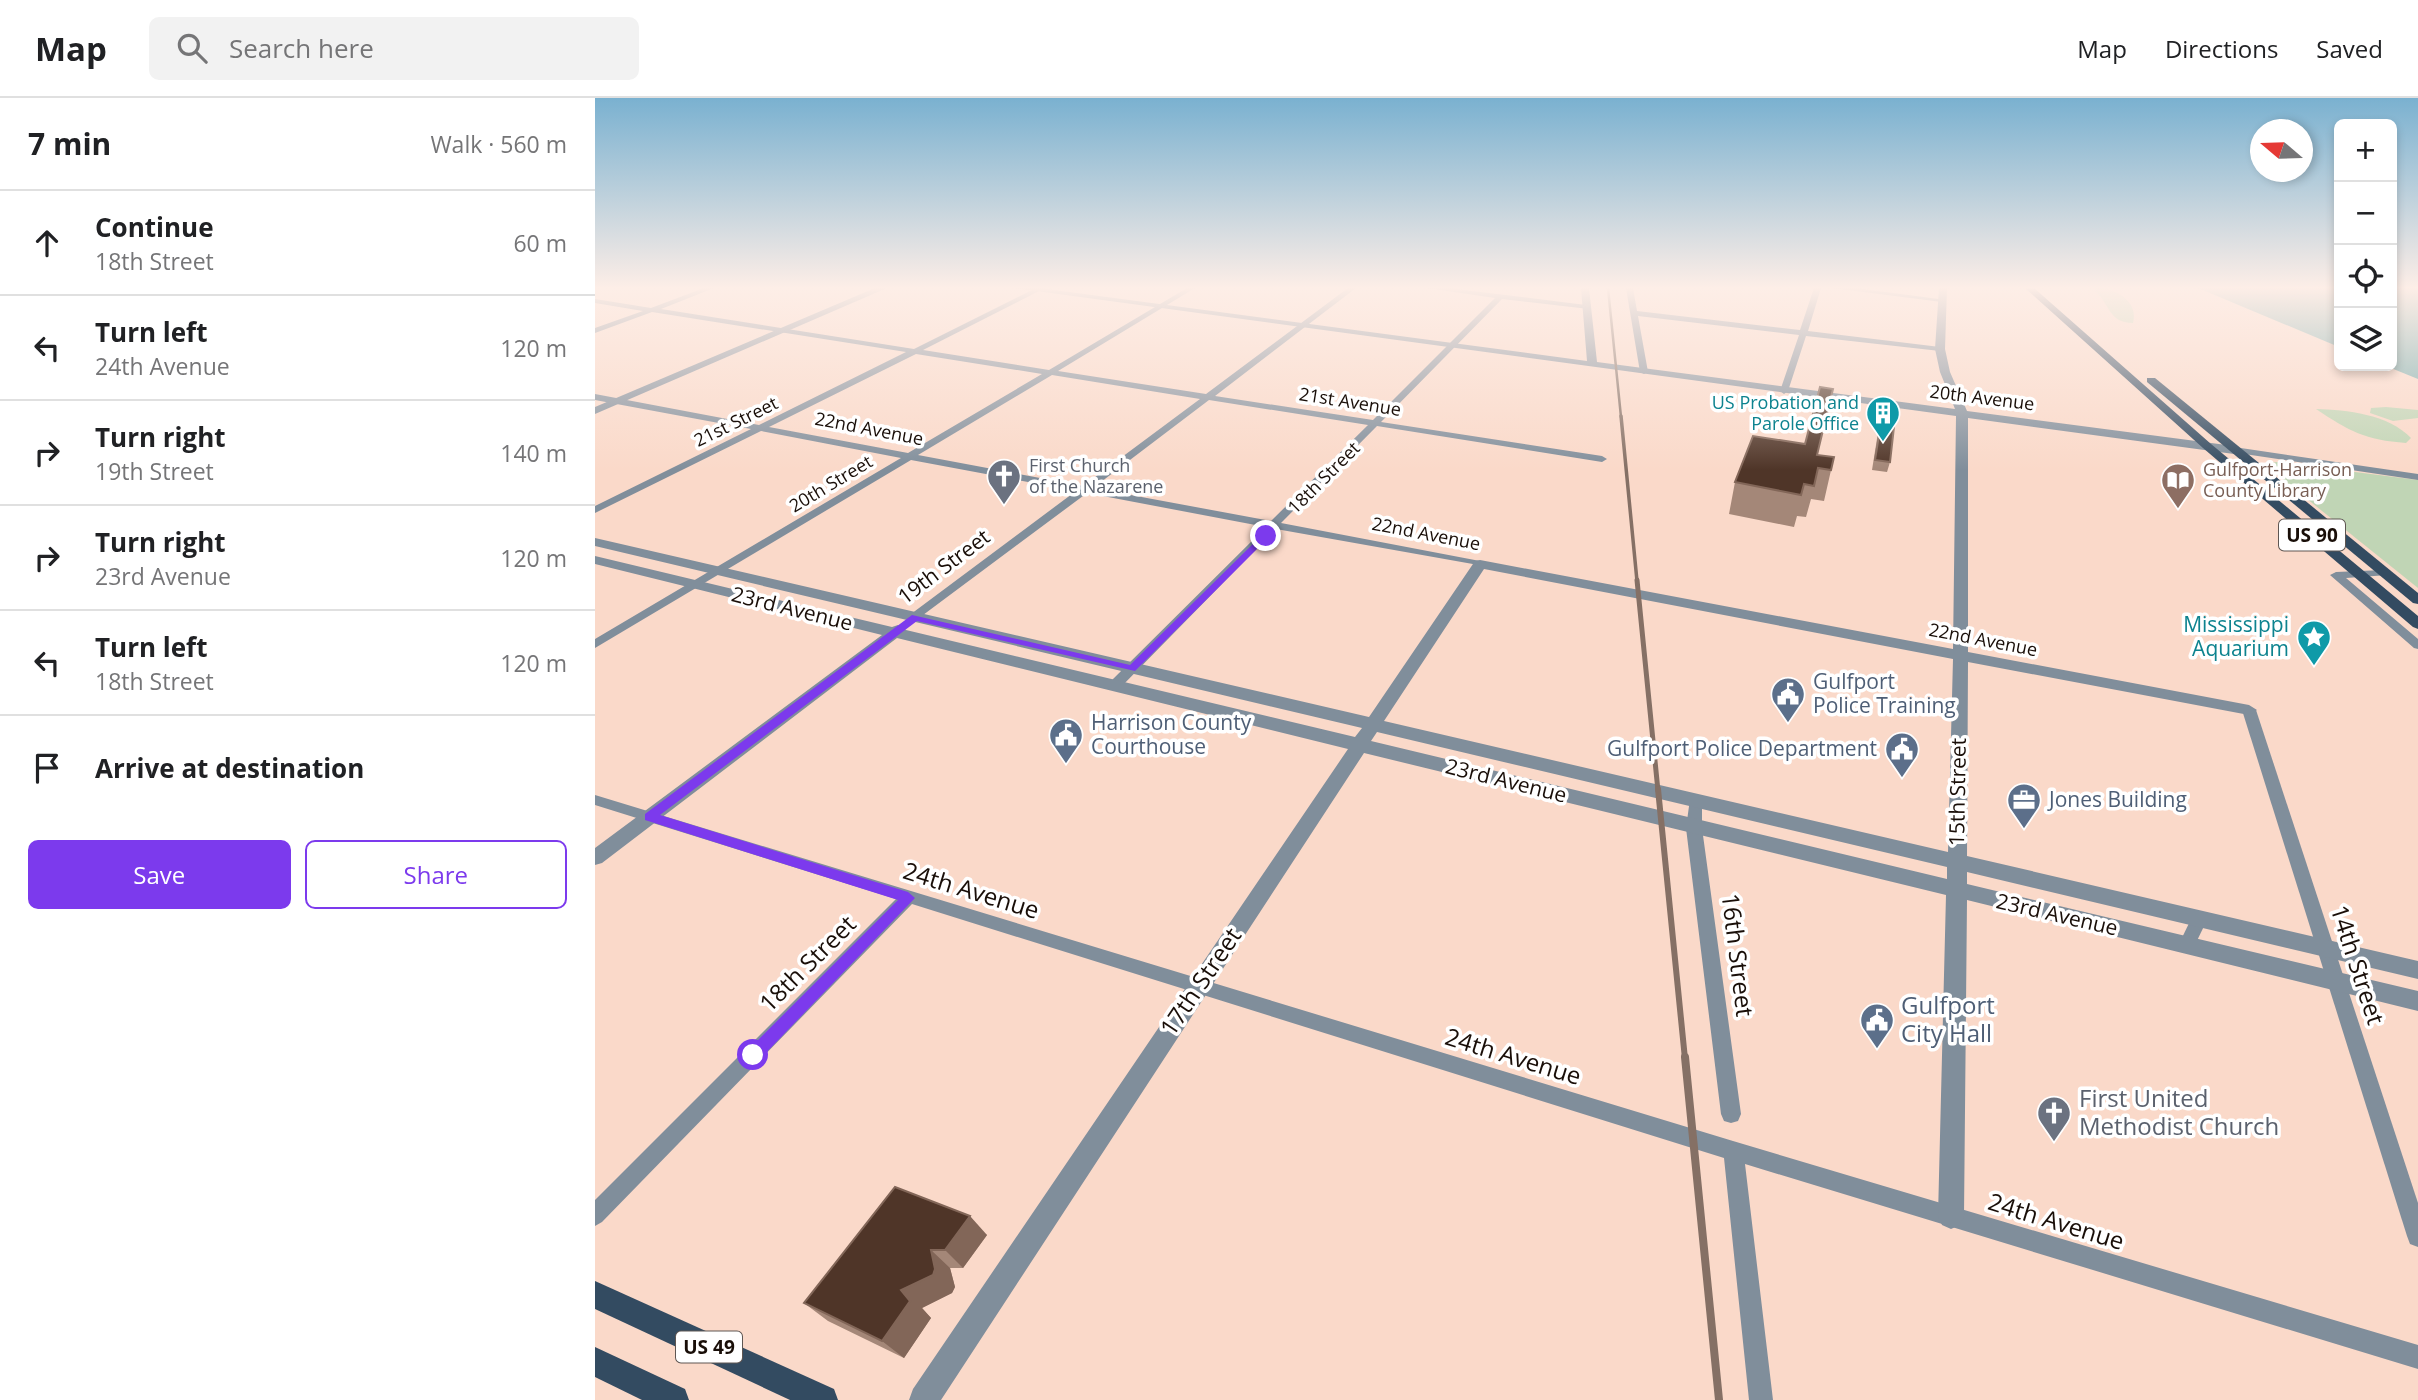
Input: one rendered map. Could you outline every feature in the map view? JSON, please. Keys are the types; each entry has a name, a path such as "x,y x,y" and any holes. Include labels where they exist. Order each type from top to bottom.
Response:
{"main road":[{"name":"US 90","path":"2097,349 2207,446 2418,624"},
{"name":"US 90","path":"2113,349 2418,600"},
{"name":"US 49","path":"595,1295 823,1400"},
{"path":"595,1362 674,1400"}],"street":[{"path":"595,411 740,349"},
{"name":"21st Avenue","path":"902,349 1602,459"},
{"name":"21st Street","path":"595,510 920,349"},
{"name":"20th Street","path":"595,644 1091,349"},
{"name":"19th Street","path":"595,858 1272,349"},
{"name":"18th Street","path":"1114,685 1450,349"},
{"name":"20th Avenue","path":"1473,349 2207,446 2418,477"},
{"path":"1590,349 1592,365"},
{"path":"1639,349 1644,372"},
{"path":"1784,391 1798,349"},
{"name":"15th Street","path":"1940,349 1945,372 1962,413 1961,655 1951,1216"},
{"name":"22nd Avenue","path":"595,397 2249,710"},
{"name":"20th Avenue","path":"2234,450 2247,448 2418,469"},
{"name":"23rd Avenue","path":"595,542 1132,669 1694,828 2418,1001"},
{"name":"23rd Avenue","path":"595,561 1114,685 1695,803 2418,970"},
{"name":"17th Street","path":"924,1400 1480,564"},
{"path":"2384,573 2336,575 2418,645"},
{"name":"14th Street","path":"2249,710 2418,1236"},
{"name":"24th Avenue","path":"595,800 1733,1151 2418,1357"},
{"name":"16th Street","path":"1695,803 1694,828 1731,1114"},
{"name":"18th Street","path":"595,1216 908,898"},
{"path":"2186,946 2199,920"},
{"path":"1733,1151 1761,1400"}],"green space":[{"path":"2371,408 2418,410 2418,418 2393,421 2370,413"},
{"path":"2316,409 2367,415 2391,423 2411,438 2406,443 2368,437 2348,429"},
{"path":"2270,463 2418,480 2418,588 2271,470"}],"water":[{"path":"2397,349 2418,349 2418,379 2397,370"}],"building":[{"path":"1820,387 1833,389 1817,455 1834,457 1831,470 1818,468 1814,486 1804,484 1801,495 1735,482 1753,436 1805,444"},
{"path":"1882,416 1895,418 1890,462 1875,460"},
{"path":"895,1187 970,1216 945,1250 931,1250 935,1269 933,1275 901,1290 910,1301 882,1341 804,1303"}],"railway":[{"path":"1614,349 1621,417"},
{"path":"1621,416 1637,581"},
{"path":"1637,580 1658,791"},
{"path":"1658,789 1685,1059"},
{"path":"1685,1057 1719,1400"}],"place":[{"name":"US Probation and Parole Office","path":"1883,443"},
{"name":"First Church of the Nazarene","path":"1004,506"},
{"name":"Gulfport-Harrison County Library","path":"2178,510"},
{"name":"Mississippi Aquarium","path":"2314,667"},
{"name":"Gulfport Police Training","path":"1788,724"},
{"name":"Harrison County Courthouse","path":"1066,765"},
{"name":"Gulfport Police Department","path":"1902,779"},
{"name":"Jones Building","path":"2024,830"},
{"name":"Gulfport City Hall","path":"1877,1050"},
{"name":"First United Methodist Church","path":"2054,1143"}],"route":[{"path":"753,1055 908,898 650,817 915,617 1132,669 1266,536"}]}
